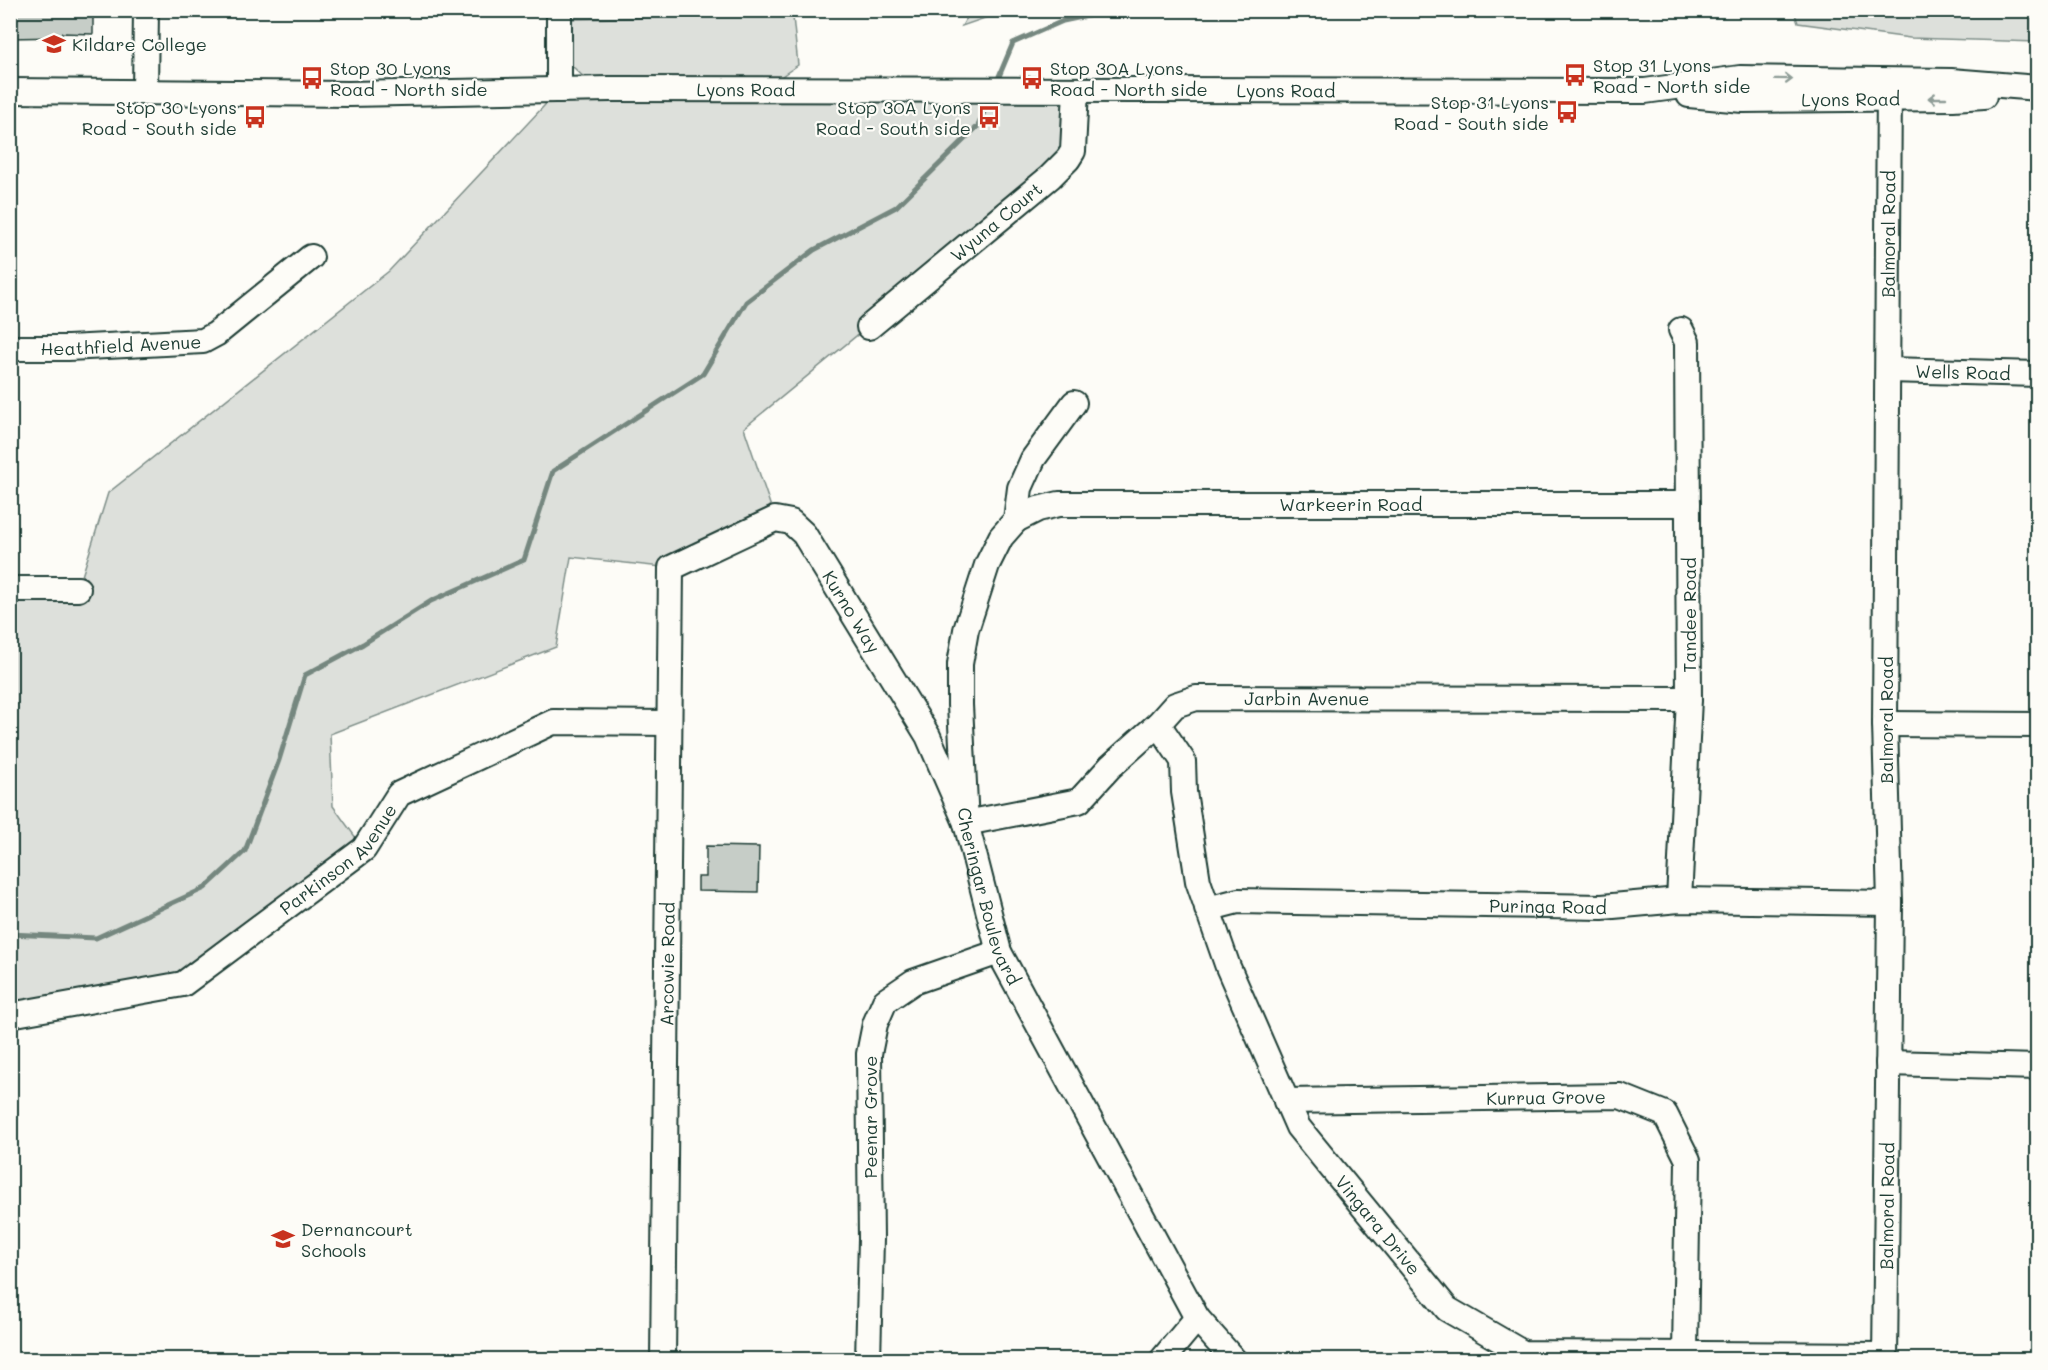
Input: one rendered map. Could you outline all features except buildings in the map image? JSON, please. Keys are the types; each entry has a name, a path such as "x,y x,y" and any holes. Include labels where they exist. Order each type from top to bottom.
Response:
{"street":[{"path":"145,92 146,10"},
{"path":"559,10 559,90"},
{"name":"Lyons Road","path":"10,91 350,94 559,90 1663,89 1690,95 1743,100 1889,90 1953,98 2037,89"},
{"name":"Wyuna Court","path":"869,327 1050,177 1068,159 1074,143 1076,90"},
{"name":"Balmoral Road","path":"1885,1357 1890,903 1885,724 1889,90"},
{"name":"Heathfield Avenue","path":"10,348 68,348 203,341 216,334 311,257"},
{"name":"Tandee Road","path":"1678,900 1689,699 1687,342 1681,330"},
{"name":"Wells Road","path":"1888,370 2037,374"},
{"path":"1016,520 1020,488 1033,459 1074,403"},
{"name":"Warkeerin Road","path":"1016,520 1038,509 1059,504 1688,504"},
{"name":"Kurno Way","path":"671,567 775,519 791,522 804,534 928,736 966,823"},
{"name":"Cheringar Boulevard","path":"1016,520 1001,537 987,566 966,630 960,664 966,823 999,952 1197,1318 1234,1359"},
{"name":"Arcowie Road","path":"663,1359 671,567"},
{"path":"10,589 78,589"},
{"name":"Jarbin Avenue","path":"966,823 1079,801 1110,767 1158,724 1175,705 1196,698 1689,699"},
{"name":"Parkinson Avenue","path":"10,1016 183,984 364,849 399,794 554,722 669,723"},
{"name":"Vingara Drive","path":"1158,724 1183,761 1184,792 1198,881 1228,967 1298,1127 1447,1309 1522,1356 1685,1354 1885,1357"},
{"path":"1885,724 2037,725"},
{"name":"Puringa Road","path":"1208,909 1238,901 1602,907 1678,900 1890,903"},
{"name":"Peenar Grove","path":"868,1359 871,1239 869,1054 875,1024 885,1001 913,982 999,952"},
{"path":"1888,1063 2037,1067"},
{"name":"Kurrua Grove","path":"1286,1101 1620,1096 1665,1114 1688,1160 1685,1354"},
{"path":"1162,1359 1197,1318"}],"shaded area":[{"path":"670,10 805,11 793,17 798,65 770,84 590,83 572,66 572,19 670,17"},
{"path":"971,10 1005,10 1005,11 962,26"},
{"path":"1794,11 2037,11 2037,42 1910,38 1798,23"},
{"path":"559,90 1076,90 1074,132 1050,177 744,428 775,519 671,568 571,557 556,647 330,734 333,806 364,849 183,984 11,1015 11,589 78,589 108,493 389,271"}],"waterway":[{"path":"997,81 1013,43 1063,21 1116,10"},
{"path":"10,934 96,938 205,888 245,851 279,760 305,675 363,644 431,601 524,560 553,471 703,374 746,302 814,250 896,207 978,126 989,100"}],"place":[{"name":"Kildare College","path":"54,44"},
{"name":"Stop 31 Lyons Road - North side","path":"1575,75"},
{"name":"Stop 30 Lyons Road - North side","path":"312,78"},
{"name":"Stop 30A Lyons Road - North side","path":"1032,78"},
{"name":"Stop 31 Lyons Road - South side","path":"1567,112"},
{"name":"Stop 30 Lyons Road - South side","path":"255,117"},
{"name":"Stop 30A Lyons Road - South side","path":"989,117"},
{"name":"Dernancourt Schools","path":"283,1239"}]}
